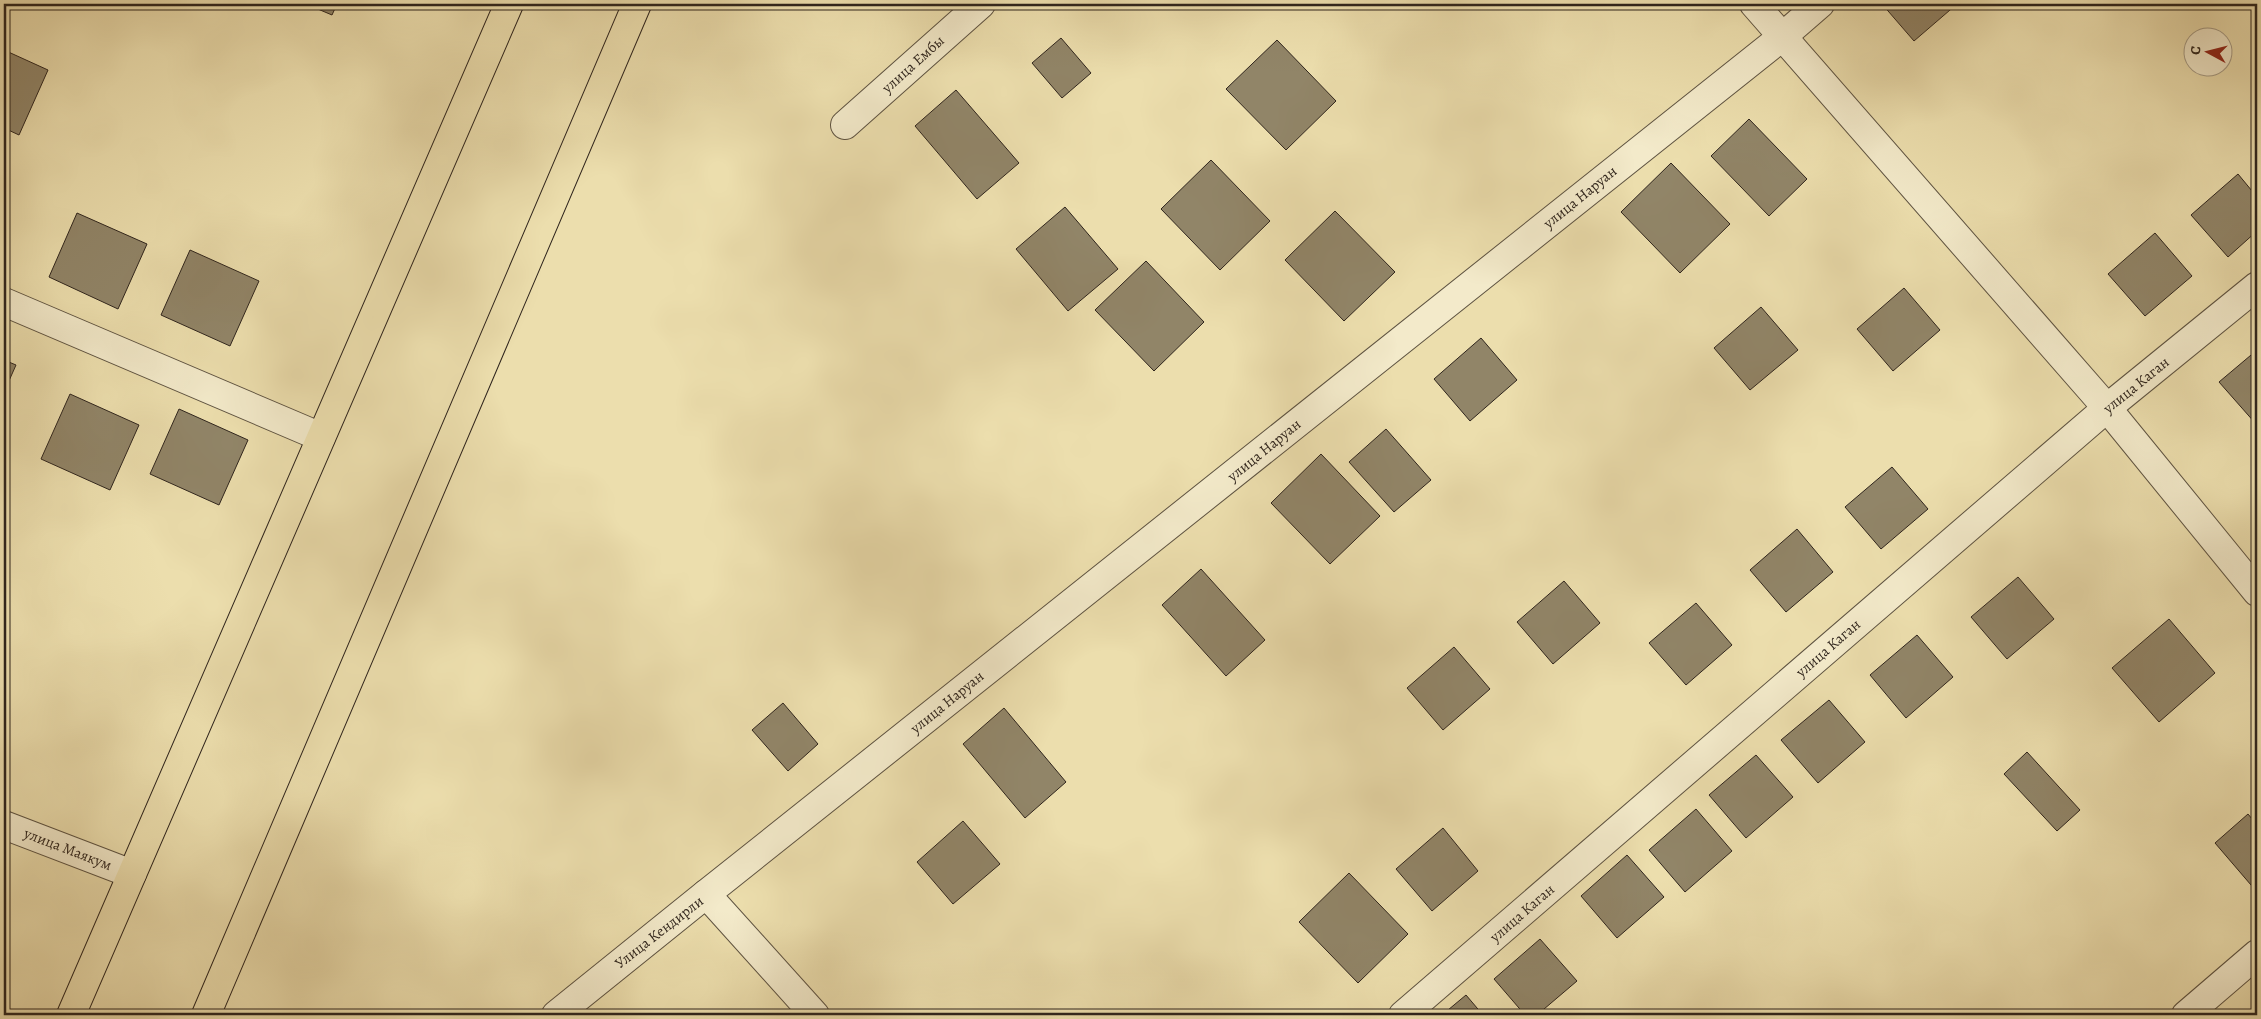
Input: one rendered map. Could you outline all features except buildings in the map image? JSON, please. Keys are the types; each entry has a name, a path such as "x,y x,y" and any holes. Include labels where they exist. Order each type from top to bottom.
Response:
{"main road":[{"path":"70,1015 509,4"},
{"path":"206,1015 638,4"}],"street":[{"name":"улица Ембы","path":"845,125 981,4"},
{"path":"1754,4 2107,408 2257,592"},
{"name":"улица Наруан","path":"706,894 1782,37 1820,4"},
{"name":"улица Каган","path":"1403,1015 2107,408 2257,286"},
{"path":"4,302 321,437"},
{"name":"улица Маякум","path":"4,825 132,874"},
{"name":"Улица Кендирли","path":"556,1015 706,894 815,1015"},
{"path":"2186,1015 2257,954"}]}
